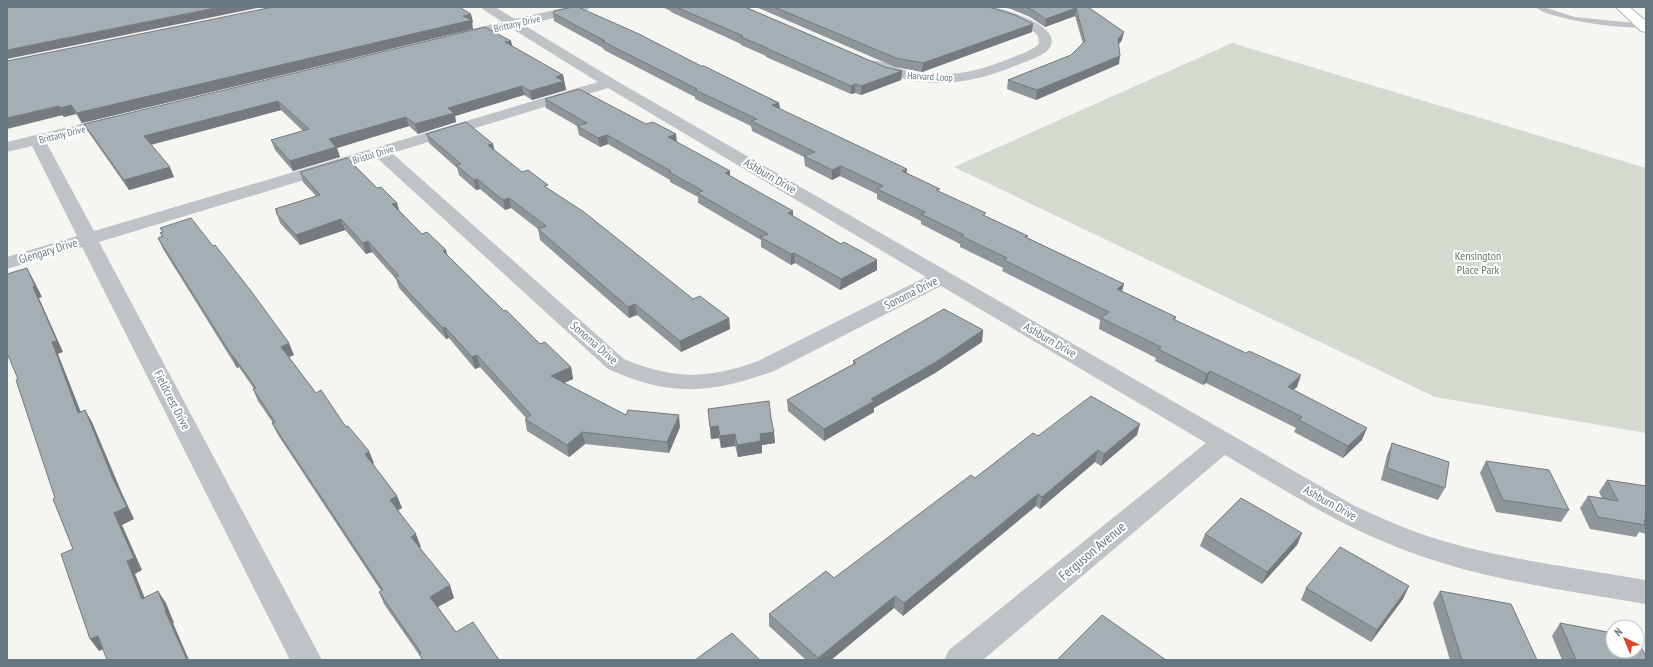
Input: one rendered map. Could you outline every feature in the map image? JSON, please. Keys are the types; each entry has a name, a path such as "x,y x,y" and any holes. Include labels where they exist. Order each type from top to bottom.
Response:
{"main road":[{"path":"1622,7 1645,27"}],"street":[{"name":"Ashburn Drive","path":"486,7 610,83 1343,512 1388,533 1442,552 1498,566 1646,592"},
{"name":"Brittany Drive","path":"446,40 584,7"},
{"name":"Harvard Loop","path":"862,59 890,71 905,75 923,78 959,78 984,72 1037,52 1043,47 1046,42 1045,35 1040,30 1023,21 982,7"},
{"name":"Bristol Drive","path":"89,239 610,83"},
{"name":"Brittany Drive","path":"7,148 126,118"},
{"name":"Fieldcrest Drive","path":"37,140 306,660"},
{"name":"Sonoma Drive","path":"380,152 616,364 637,374 662,381 688,383 711,381 745,374 766,366 942,277"},
{"name":"Glengary Drive","path":"7,263 89,239"},
{"name":"Ferguson Avenue","path":"960,660 1224,442"}],"lane":[{"path":"1538,7 1546,11 1573,18 1645,27"}],"green space":[{"name":"Kensington Place Park","path":"1232,43 1646,168 1646,433 1435,397 954,167"}],"building":[{"path":"7,7 220,7 7,50"},
{"path":"273,7 459,7 471,14 463,16 472,20 77,113 71,105 60,108 59,106 7,118 7,61"},
{"path":"578,7 639,34 701,66 704,66 779,103 772,105 907,169 902,171 940,189 936,190 986,213 983,215 1028,236 1025,237 1124,284 1117,289 1176,317 1173,319 1246,353 1249,351 1301,375 1288,387 1367,428 1348,446 1299,420 1302,417 1210,371 1207,374 1158,349 1161,347 1101,318 1109,312 1004,260 1007,258 961,236 964,235 921,214 925,212 877,189 883,186 841,166 832,170 804,156 815,152 751,121 757,119 695,90 697,89 602,41 605,41 553,13 554,11"},
{"path":"676,7 745,7 885,67 902,71 861,86 855,84 851,86"},
{"path":"774,7 989,7 1015,15 1033,24 923,63 896,58"},
{"path":"1025,7 1088,7 1124,32 1118,39 1120,56 1037,90 1008,80 1071,55 1085,41 1076,8 1046,19 1031,9"},
{"path":"485,27 511,41 505,42 563,75 556,77 564,81 530,91 522,86 448,108 454,113 415,124 406,117 329,139 336,147 290,161 271,140 309,129 278,101 144,136 170,167 124,180 84,124"},
{"path":"579,89 646,124 653,122 676,134 668,137 730,171 725,173 793,211 788,213 841,244 844,242 877,260 841,279 794,253 791,254 760,237 768,234 697,193 703,191 669,172 671,171 607,135 598,138 577,126 587,123 545,99"},
{"path":"466,122 493,144 488,145 522,172 528,170 548,185 544,186 584,212 693,299 700,296 729,318 680,341 635,304 628,307 538,229 546,226 509,198 503,200 477,179 474,180 456,165 461,164 426,134"},
{"path":"347,158 377,188 381,187 397,203 392,204 422,234 427,232 446,250 443,251 504,311 506,310 540,344 545,342 571,367 551,376 626,415 628,410 679,415 667,442 582,432 567,445 525,419 531,415 477,355 472,357 445,327 443,328 395,277 399,276 368,241 363,243 341,219 296,235 276,213 278,212 275,209 320,195 300,172"},
{"path":"191,218 213,246 215,245 289,343 281,347 316,393 321,390 346,427 348,426 369,451 365,454 397,496 390,500 416,534 411,537 450,585 430,597 456,632 473,622 499,660 423,660 419,654 421,653 379,592 383,590 272,423 275,422 253,389 256,388 232,356 158,238 163,236 160,233 163,232 160,228"},
{"path":"27,268 35,286 33,287 57,341 52,342 78,413 85,410 113,479 127,507 114,513 134,558 127,561 142,599 158,591 165,611 187,660 107,660 98,636 90,639 61,554 73,549 53,499 55,498 16,380 18,379 7,353 7,274"},
{"path":"944,309 983,330 936,362 871,399 874,401 824,429 787,400 856,363 853,361"},
{"path":"1091,396 1140,424 1104,454 1098,450 1042,497 1038,494 904,603 895,596 818,658 769,614 826,571 834,578 971,475 975,478 1033,433 1038,436"},
{"path":"769,401 774,432 760,434 761,441 737,445 735,434 720,436 718,426 710,427 708,409"},
{"path":"1392,443 1449,462 1445,488 1387,468"},
{"path":"1486,461 1549,470 1569,510 1503,500"},
{"path":"1607,480 1646,486 1645,525 1598,517 1588,496 1618,501"},
{"path":"1241,498 1302,533 1267,572 1205,534"},
{"path":"1340,547 1409,586 1377,630 1306,588"},
{"path":"1440,591 1511,604 1537,660 1462,660"},
{"path":"1102,615 1166,660 1057,660"},
{"path":"1560,623 1605,631 1605,659 1645,659 1645,654 1646,656 1646,660 1576,660"},
{"path":"732,633 760,660 695,660"}]}
